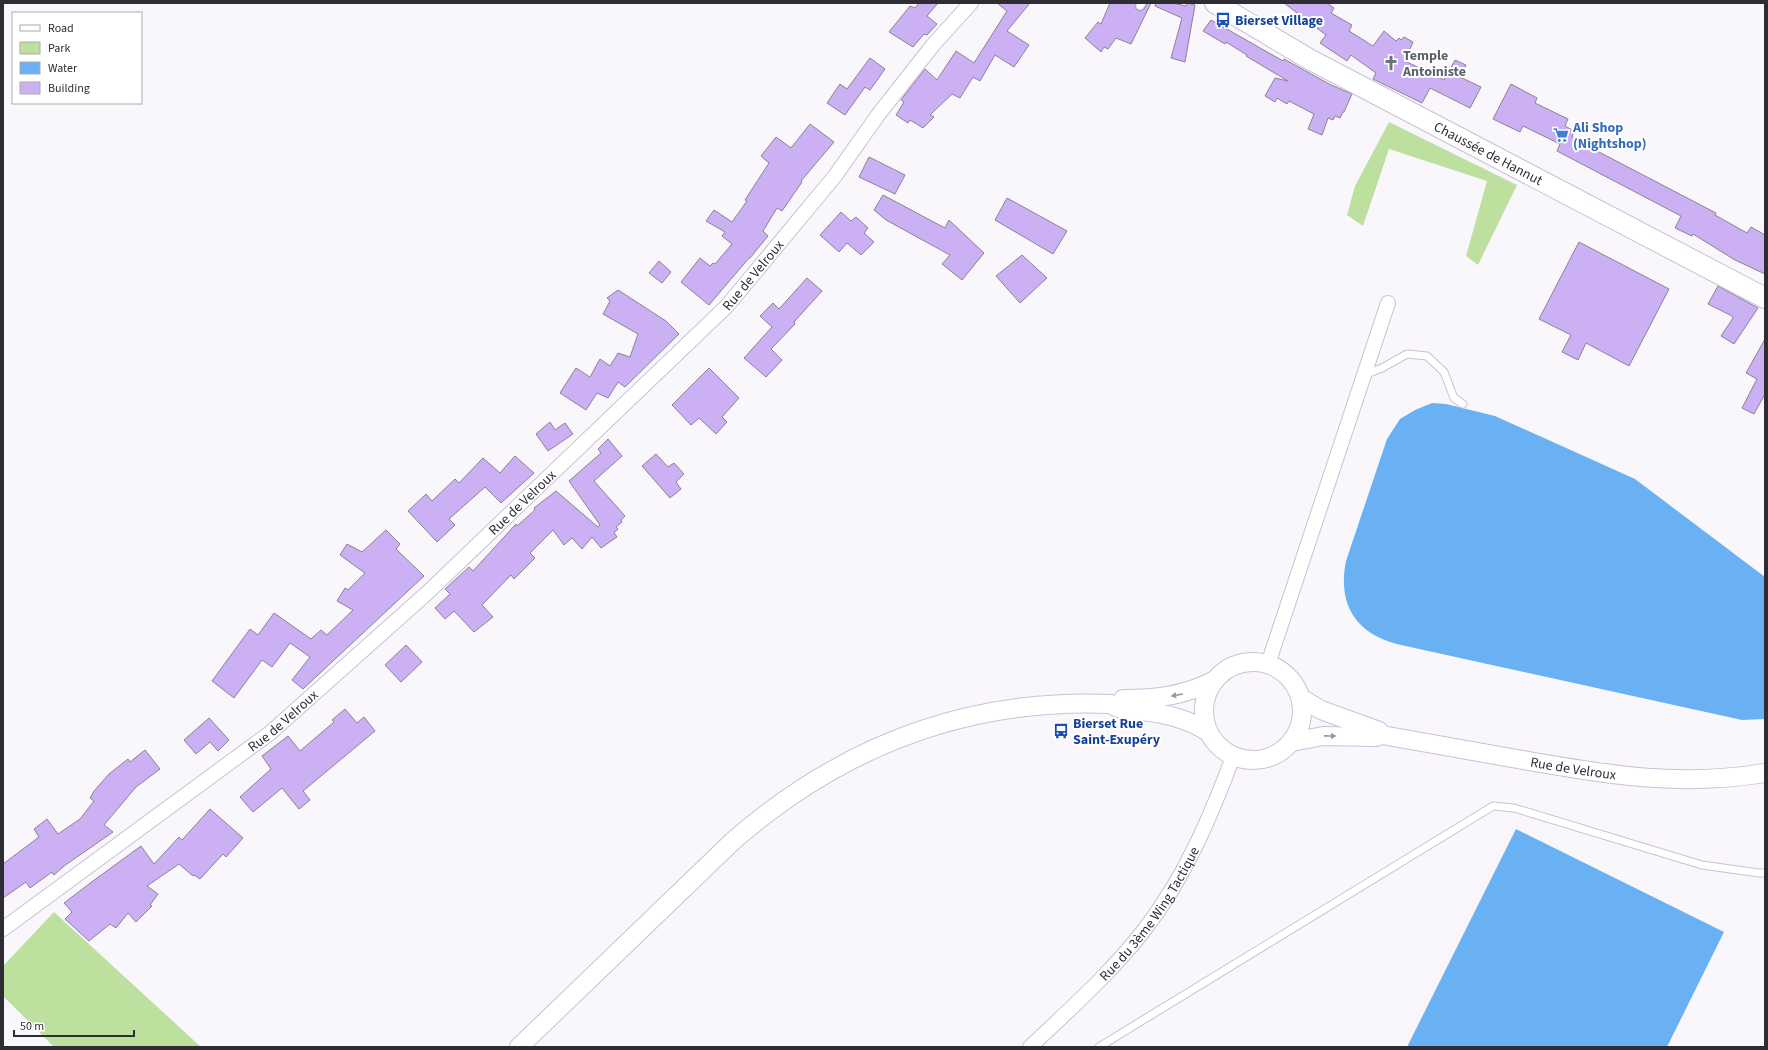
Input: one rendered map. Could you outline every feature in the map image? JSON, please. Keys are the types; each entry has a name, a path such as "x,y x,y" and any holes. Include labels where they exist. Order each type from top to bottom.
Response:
{"main road":[{"name":"Chaussée de Hannut","path":"1215,3 1309,59 1765,298"}],"street":[{"name":"Rue de Velroux","path":"3,929 270,733 426,594 466,556 727,306 835,176 878,115 933,46 971,3"},
{"path":"1268,664 1388,303"},
{"path":"1244,662 1268,664 1283,671 1294,683 1301,698 1303,713 1300,729 1292,742 1280,753 1265,760 1249,761 1233,757 1214,743 1208,732 1204,720 1204,706 1207,693 1214,681 1222,672 1232,666 1244,662"},
{"path":"519,1047 733,841 758,819 819,777 882,744 931,726 962,718 1044,704 1111,704 1120,699 1144,699 1178,695 1214,681"},
{"name":"Rue de Velroux","path":"1301,698 1321,710 1378,731 1382,735"},
{"path":"1111,704 1115,707 1124,709 1150,712 1184,719 1194,723 1208,732"},
{"name":"Rue de Velroux","path":"1292,742 1323,736 1376,737 1382,735 1588,772 1642,779 1701,780 1765,773"},
{"name":"Rue du 3ème Wing Tactique","path":"1030,1047 1109,972 1154,916 1177,882 1198,841 1233,757"}],"lane":[{"path":"1364,375 1382,368 1408,354 1427,356 1444,372 1454,398 1463,404"},
{"path":"1099,1047 1493,806 1514,808 1702,865 1759,874 1765,873"}],"green space":[{"path":"1389,122 1517,185 1478,265 1466,256 1487,181 1389,149 1363,226 1347,215 1355,186"},
{"path":"54,912 201,1047 54,1047 3,996 3,966"}],"water":[{"path":"1432,403 1446,404 1495,416 1635,479 1765,577 1765,719 1742,720 1401,645 1373,634 1362,626 1348,605 1344,577 1346,561 1387,439 1400,419 1415,410"},
{"path":"1516,829 1724,932 1667,1047 1407,1047"}],"building":[{"path":"919,3 938,3 927,16 937,24 927,35 924,34 913,47 889,32 910,6 915,8"},
{"path":"997,3 1030,3 1007,31 1029,45 1014,67 995,55 980,81 973,77 960,98 952,94 930,115 934,117 923,128 910,120 908,123 896,115 904,102 901,100 925,69 937,80 956,51 974,63 1007,11"},
{"path":"1110,3 1136,3 1136,9 1140,11 1144,9 1147,3 1151,3 1131,44 1116,38 1108,49 1104,47 1101,52 1085,38 1098,22 1101,24"},
{"path":"1156,3 1173,3 1186,6 1187,3 1195,5 1185,62 1171,58 1182,18 1155,6"},
{"path":"1284,3 1327,3 1334,8 1331,13 1352,25 1349,31 1373,46 1384,31 1396,41 1399,38 1401,40 1404,37 1413,42 1405,61 1444,80 1455,60 1466,65 1460,77 1481,87 1470,108 1430,88 1422,103 1373,79 1376,73 1351,55 1347,61 1320,43 1326,35"},
{"path":"1211,20 1283,61 1284,59 1331,85 1352,94 1340,118 1335,116 1333,120 1328,118 1322,135 1308,129 1314,114 1289,101 1287,104 1277,98 1275,102 1265,96 1275,78 1288,81 1246,56 1247,55 1226,42 1225,44 1203,31"},
{"path":"870,58 885,69 870,90 865,87 845,115 827,103 840,84 847,89"},
{"path":"1511,84 1537,98 1535,103 1568,119 1565,126 1574,131 1572,137 1576,140 1716,213 1715,215 1747,233 1751,227 1765,235 1765,274 1735,260 1693,234 1692,236 1675,228 1681,216 1557,151 1560,144 1523,126 1520,132 1493,119"},
{"path":"810,124 834,142 801,181 802,182 782,211 777,208 763,231 768,236 709,305 681,282 700,258 710,266 713,263 715,264 732,244 722,236 725,232 706,221 714,210 732,222 747,201 745,200 769,163 761,156 776,137 791,148"},
{"path":"869,157 905,175 895,194 859,177"},
{"path":"883,195 945,228 949,220 984,253 962,280 942,264 950,255 886,220 874,210"},
{"path":"1007,198 1067,231 1053,254 995,220"},
{"path":"841,212 851,221 856,217 868,228 864,233 874,242 861,255 847,243 839,252 820,235"},
{"path":"1579,242 1669,289 1629,366 1586,343 1578,360 1562,352 1571,335 1539,319"},
{"path":"1022,255 1047,278 1020,303 996,276"},
{"path":"659,261 671,272 662,283 649,273"},
{"path":"807,278 822,291 794,322 795,324 771,349 782,360 766,377 744,358 772,327 760,316 773,303 779,309"},
{"path":"1718,286 1758,308 1734,344 1721,336 1733,318 1732,316 1708,304"},
{"path":"618,290 666,321 679,334 625,387 618,382 608,398 597,393 586,410 560,393 576,368 590,377 600,359 610,366 618,353 630,357 638,334 603,314 610,301 607,298"},
{"path":"1765,339 1765,394 1754,414 1742,408 1757,379 1746,373"},
{"path":"709,368 739,398 722,417 727,422 716,434 699,418 691,425 672,405"},
{"path":"550,422 555,430 565,423 573,434 548,451 536,434"},
{"path":"608,439 622,456 594,481 625,516 621,520 622,522 616,527 618,529 614,533 617,537 601,548 592,537 582,549 572,538 564,545 553,530 530,553 535,558 514,579 511,575 482,605 493,617 474,632 454,611 445,619 435,608 450,594 445,589 469,567 473,571 516,524 517,526 535,510 534,508 556,491 598,527 600,525 569,481 601,453 598,449"},
{"path":"656,454 668,467 674,463 684,474 676,482 681,489 670,498 642,466"},
{"path":"515,456 534,473 501,503 485,487 449,519 455,525 437,542 408,511 426,494 432,501 455,479 459,483 483,458 500,473"},
{"path":"386,530 400,544 396,549 424,576 303,689 292,680 310,657 290,643 272,667 262,660 234,698 212,681 250,629 258,635 274,613 311,639 321,630 327,635 353,610 337,601 345,588 348,590 365,573 340,555 347,544 362,552"},
{"path":"406,645 422,662 401,682 385,665"},
{"path":"345,709 357,723 364,717 375,731 303,791 310,800 299,809 282,788 253,812 240,797 271,769 262,756 288,736 300,751 334,722 332,720"},
{"path":"209,718 229,740 218,751 210,742 196,754 184,740"},
{"path":"145,750 160,769 136,787 104,825 113,832 64,866 54,875 52,872 30,888 26,882 3,898 3,864 39,837 34,829 47,819 58,834 80,819 94,801 90,798 94,791 109,774 128,759 130,762"},
{"path":"210,809 243,838 226,857 223,854 200,879 194,875 193,876 179,864 147,886 158,894 150,905 152,906 136,922 128,913 116,928 110,924 89,941 65,919 72,912 64,903 93,881 141,846 154,864 179,837 182,840"}],"place":[{"name":"Bierset Village","path":"1223,20"},
{"name":"Temple Antoiniste","path":"1391,63"},
{"name":"Ali Shop (Nightshop)","path":"1561,135"},
{"name":"Bierset Rue Saint-Exupéry","path":"1061,731"}]}
